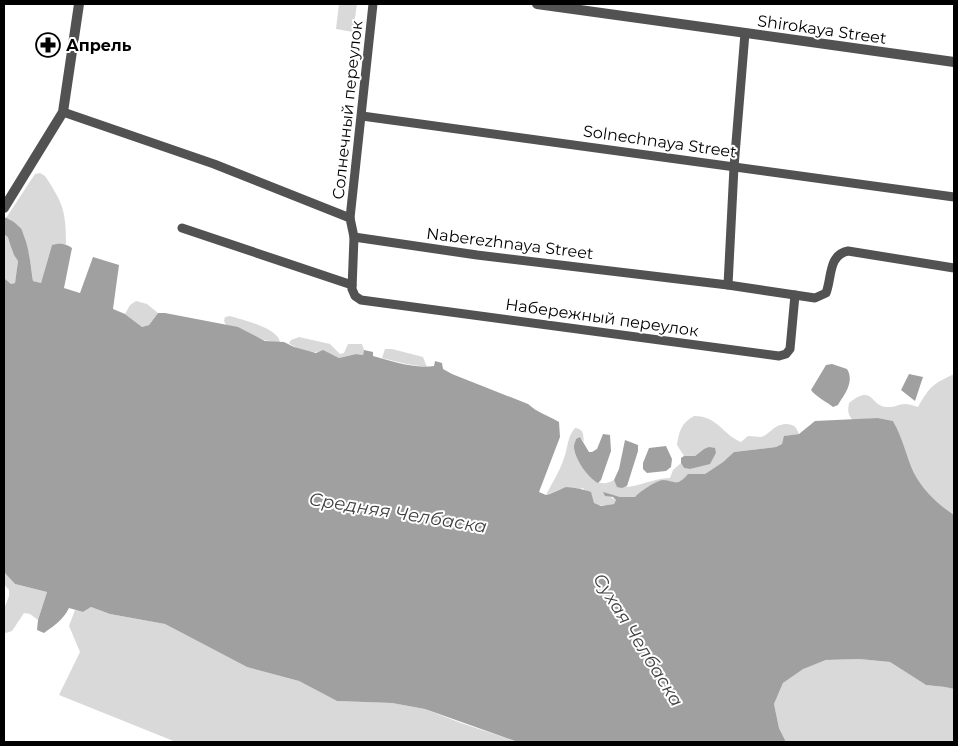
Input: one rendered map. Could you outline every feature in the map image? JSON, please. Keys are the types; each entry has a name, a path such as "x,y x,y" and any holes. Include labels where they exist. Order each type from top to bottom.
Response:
{"street":[{"path":"6,206 63,112 80,4"},
{"name":"Солнечный переулок","path":"350,218 373,4"},
{"name":"Shirokaya Street","path":"537,4 954,62"},
{"path":"728,285 734,167 745,33"},
{"path":"63,112 214,164 350,218 354,236 352,285 182,228"},
{"name":"Solnechnaya Street","path":"362,116 954,197"},
{"name":"Naberezhnaya Street","path":"354,236 477,255 728,285 816,298 826,293 833,262 841,252 848,251 954,268"},
{"name":"Набережный переулок","path":"352,285 355,296 362,300 779,356 786,354 790,349 795,295"}],"shaded area":[{"path":"339,4 357,4 353,32 336,29"},
{"path":"40,173 45,176 60,201 64,215 66,244 52,245 41,283 33,281 29,253 14,255 18,261 15,283 11,284 4,278 4,221 35,174"},
{"path":"136,301 147,304 158,313 149,325 142,327 125,314 130,305"},
{"path":"230,316 267,329 278,337 280,342 259,338 226,325 225,317"},
{"path":"299,337 330,344 340,354 344,353 348,344 362,344 363,355 356,354 339,358 323,351 305,351 289,343 291,340"},
{"path":"385,349 423,357 427,367 382,358"},
{"path":"954,374 954,515 933,499 921,485 893,421 878,418 853,420 848,410 849,403 863,395 868,395 877,404 882,406 892,407 904,404 918,407 933,386"},
{"path":"694,416 715,422 729,435 741,442 748,436 764,436 782,424 794,426 799,434 785,436 782,444 776,447 734,452 705,474 688,475 676,483 660,481 640,492 635,497 620,497 603,493 616,500 614,504 595,504 583,488 577,490 566,487 546,495 560,468 572,431 575,428 582,431 584,442 580,437 576,455 594,481 600,483 614,480 617,486 629,487 670,478 673,470 681,463 684,468 690,469 710,463 716,453 714,448 704,449 695,456 684,456 677,445 681,428"},
{"path":"4,572 15,584 47,592 38,620 30,614 24,613 12,631 6,633 4,632 4,609 9,596 9,590 4,584"},
{"path":"91,607 110,614 165,624 247,667 299,681 337,701 392,703 425,709 518,742 176,742 59,695 80,652 69,626 75,610 83,612"},
{"path":"859,659 890,662 926,685 954,689 954,742 786,742 779,728 774,704 783,683 803,668 827,660"}],"water":[{"name":"Сухая Челбаска","path":"10,220 16,224 25,238 33,281 41,283 52,245 55,244 65,244 72,248 64,288 80,293 93,257 119,265 113,309 125,314 142,327 149,325 158,313 165,313 238,327 265,341 284,342 316,353 323,350 339,358 356,354 363,355 364,350 373,352 373,356 411,365 434,366 435,361 442,363 443,369 452,374 528,404 559,422 560,437 539,492 546,495 566,487 591,492 594,503 601,506 614,504 616,500 613,497 605,496 603,492 620,497 635,497 648,487 663,480 679,482 688,474 705,474 734,452 776,447 782,444 784,436 799,434 815,421 878,418 893,421 918,480 931,497 954,515 954,689 926,685 890,662 859,659 826,660 803,669 783,683 774,704 779,728 786,742 518,742 425,709 392,703 337,701 299,681 247,667 165,624 110,614 91,607 83,612 69,608 55,625 44,633 37,630 38,620 47,592 15,584 4,572 4,278 11,284 15,283 18,261 8,237 8,223"},
{"path":"832,364 847,369 850,379 843,397 838,405 833,407 811,390 826,365"},
{"path":"909,374 923,377 915,401 901,390"},
{"path":"603,434 610,435 611,451 601,480 598,483 582,467 576,456 574,446 576,439 580,437 589,452 592,452 597,449"},
{"path":"625,440 638,445 638,451 627,486 622,488 617,487 614,480 619,469"},
{"path":"666,446 672,459 671,467 666,471 647,473 643,469 643,463 649,448"},
{"path":"709,447 715,448 716,453 710,464 690,469 684,468 681,458 684,456 695,456"}],"waterway":[{"name":"Средняя Челбаска","path":"4,225 15,233 18,244"}],"place":[{"name":"Апрель","path":"48,45"}]}
